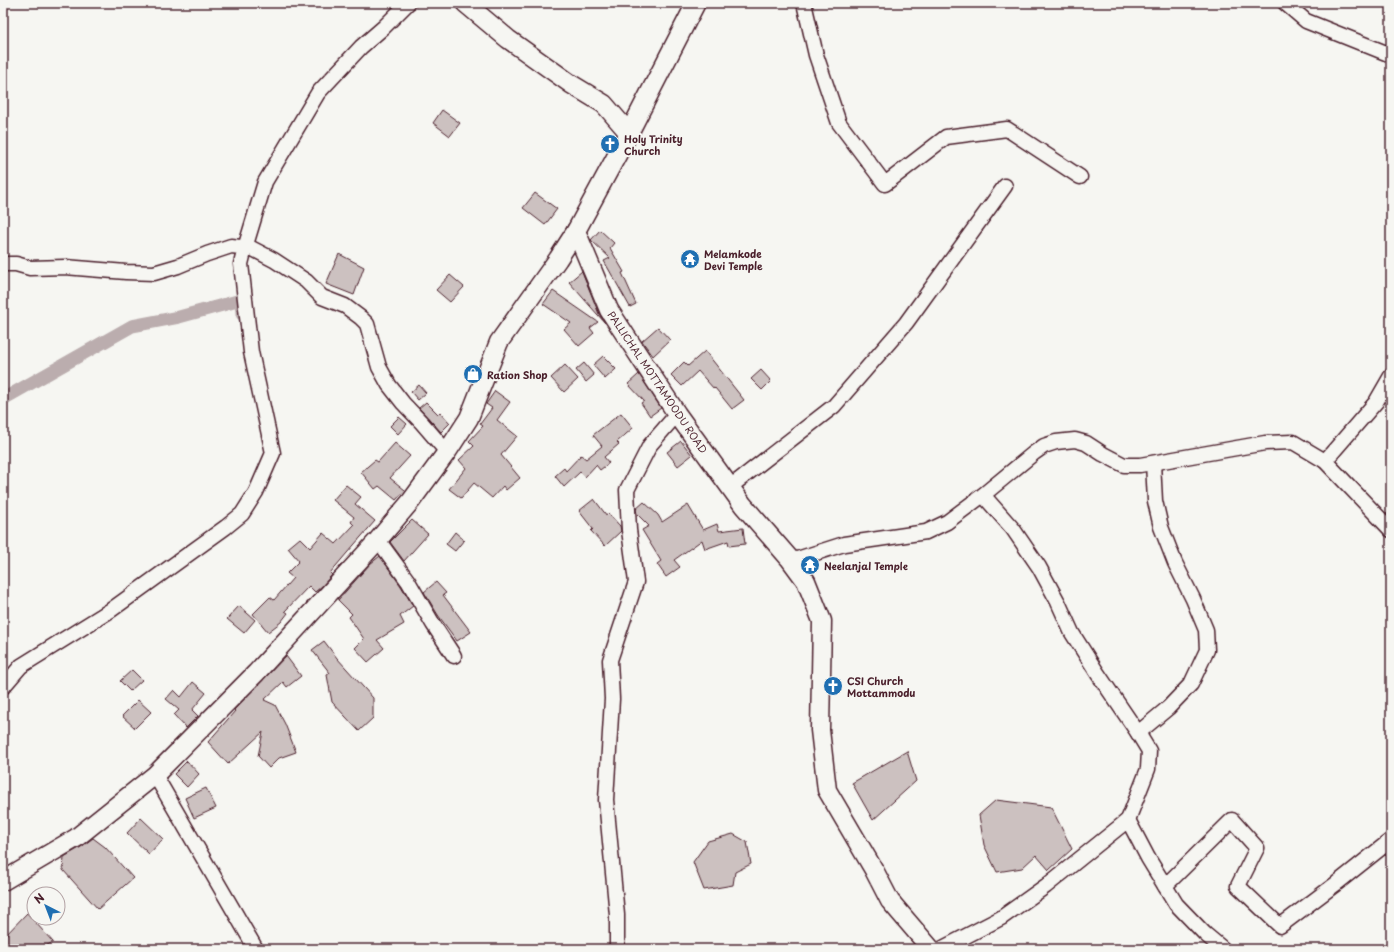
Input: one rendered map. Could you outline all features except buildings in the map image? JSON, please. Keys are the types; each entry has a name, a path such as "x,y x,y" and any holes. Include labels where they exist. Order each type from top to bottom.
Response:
{"street":[{"path":"3,687 21,666 111,610 226,527 242,514 256,492 273,453 251,352 241,264 245,248 266,182 318,93 360,47 408,3"},
{"path":"466,3 508,38 571,84 604,104 629,133"},
{"path":"3,881 76,838 155,775 256,673 378,540 411,501 447,452 469,418 499,342 576,231 629,133 696,3"},
{"path":"804,3 816,55 839,123 885,184 946,137 1006,129 1080,177"},
{"path":"1285,3 1306,20 1391,55"},
{"path":"730,487 834,406 906,323 1005,186"},
{"name":"PALLICHAL MOTTAMOODU ROAD","path":"576,231 609,310 677,414 743,505 791,561 806,581 822,621 820,730 827,790 890,900 931,949"},
{"path":"3,264 16,264 30,268 65,267 154,273 178,266 231,246 251,248 274,260 306,281 322,297 345,306 367,324 379,367 389,385 447,452"},
{"path":"1325,461 1376,402 1391,376"},
{"path":"617,949 617,915 606,800 612,699 610,660 636,582 629,530 627,490 650,445 677,414"},
{"path":"791,561 844,544 926,532 947,522 1044,446 1056,442 1075,440 1086,443 1124,465 1153,463 1265,443 1293,442 1325,461 1391,530"},
{"path":"1138,733 1168,708 1191,684 1207,650 1206,630 1193,599 1175,563 1161,527 1156,501 1153,463"},
{"path":"941,949 1001,918 1046,886 1128,820 1148,769 1149,751 1072,633 1058,602 1039,567 1013,529 983,495"},
{"path":"378,540 408,581 454,656"},
{"path":"155,775 256,949"},
{"path":"1128,820 1148,858 1176,904 1205,934 1223,949"},
{"path":"1165,886 1232,820 1257,848 1238,886 1280,926 1391,840"}],"waterway":[{"path":"412,8 417,3"},
{"path":"3,399 132,326 179,317 241,300 242,314"}],"place":[{"name":"Holy Trinity Church","path":"610,144"},
{"name":"Melamkode Devi Temple","path":"690,259"},
{"name":"Ration Shop","path":"473,374"},
{"name":"Neelanjal Temple","path":"810,565"},
{"name":"CSI Church Mottammodu","path":"833,686"}]}
